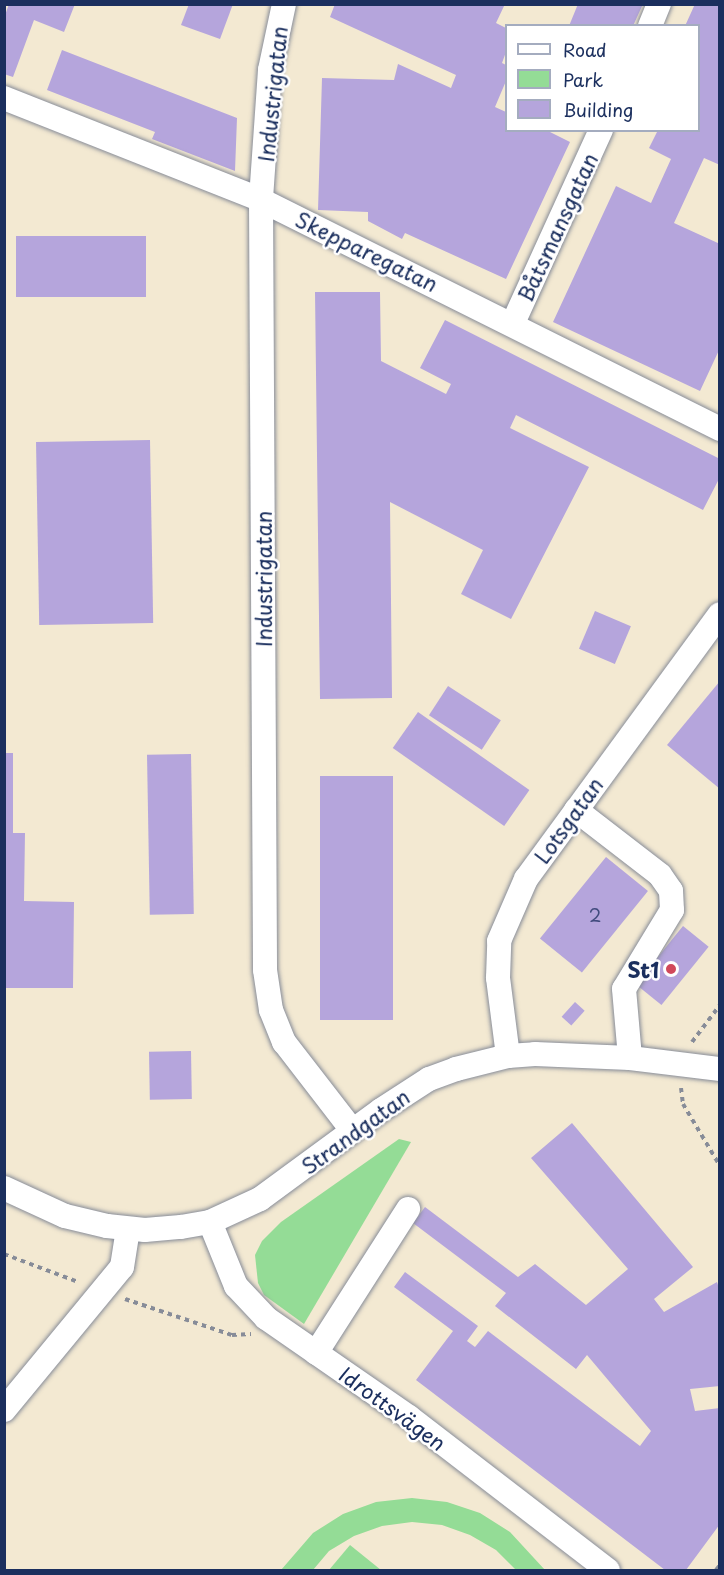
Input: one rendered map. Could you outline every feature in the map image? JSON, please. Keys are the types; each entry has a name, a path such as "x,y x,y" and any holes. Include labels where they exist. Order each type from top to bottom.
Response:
{"street":[{"name":"Industrigatan","path":"284,4 270,70 261,200 265,970 271,1010 284,1042 352,1130"},
{"path":"651,24 659,4"},
{"name":"Skepparegatan","path":"4,98 261,200 513,323 720,429"},
{"name":"Båtsmansgatan","path":"513,323 601,132"},
{"name":"Lotsgatan","path":"508,1056 498,978 499,940 526,879 720,614"},
{"path":"576,810 660,874 671,891 672,910 624,989 630,1058"},
{"name":"Strandgatan","path":"4,1188 65,1216 128,1229 210,1222 260,1199 352,1130 429,1079 508,1056 630,1058 720,1068"},
{"path":"316,1353 408,1209"},
{"name":"Idrottsvägen","path":"210,1222 236,1286 266,1318 409,1418 608,1570"},
{"path":"4,1410 122,1267 128,1229"}],"path":[{"path":"720,1005 693,1037 680,1092 683,1104 720,1166"},
{"path":"4,1254 101,1291 232,1335 248,1336 266,1318"},
{"path":"716,1570 720,1565"}],"green space":[{"path":"399,1139 411,1142 304,1324 264,1295 258,1283 255,1255 262,1241 281,1222"},
{"path":"412,1498 447,1502 480,1513 510,1532 545,1570 516,1570 496,1550 470,1535 442,1525 412,1522 382,1526 354,1536 329,1551 313,1570 281,1570 313,1533 343,1514 376,1502"},
{"path":"350,1545 381,1570 329,1570"}],"building":[{"path":"9,4 75,4 64,32 34,20 13,77 4,74 4,18"},
{"path":"189,4 233,4 220,39 181,25"},
{"path":"335,4 505,4 496,23 505,28 505,55 502,63 505,64 505,83 495,107 505,112 505,132 550,132 570,142 506,279 405,233 402,239 368,221 368,212 318,210 322,78 394,80 398,64 451,88 456,75 330,17"},
{"path":"578,4 643,4 634,24 570,24"},
{"path":"695,4 720,4 720,165 704,158 674,223 720,244 720,348 700,391 553,322 616,186 651,203 671,159 649,148 657,132 700,132 700,24 686,24"},
{"path":"62,50 237,118 235,171 152,139 155,132 47,90"},
{"path":"16,236 146,236 146,297 16,297"},
{"path":"315,292 380,292 381,361 446,394 451,384 420,368 445,320 720,459 720,477 703,510 516,415 510,428 589,467 511,619 461,594 483,550 390,502 392,698 320,699"},
{"path":"150,440 153,623 39,625 36,442"},
{"path":"595,611 631,626 615,664 579,649"},
{"path":"720,681 720,789 667,745"},
{"path":"448,686 501,720 482,750 429,715"},
{"path":"418,712 529,790 504,826 393,748"},
{"path":"4,753 13,753 13,833 25,833 24,901 74,902 73,988 4,988"},
{"path":"191,754 194,914 150,915 147,755"},
{"path":"320,776 393,776 393,1020 320,1020"},
{"path":"606,857 648,891 582,973 540,939"},
{"path":"683,926 709,947 661,1005 636,984"},
{"path":"575,1002 585,1011 571,1026 562,1017"},
{"path":"191,1051 192,1099 150,1100 149,1052"},
{"path":"572,1123 693,1267 654,1299 664,1312 717,1282 720,1291 720,1386 690,1389 695,1411 720,1408 720,1524 686,1570 665,1570 416,1380 453,1331 394,1287 405,1272 478,1326 467,1341 475,1347 488,1331 640,1446 651,1431 587,1355 576,1369 495,1306 506,1293 413,1223 425,1207 518,1277 535,1264 586,1305 628,1269 531,1158"}],"place":[{"name":"St1","path":"671,969"}]}
